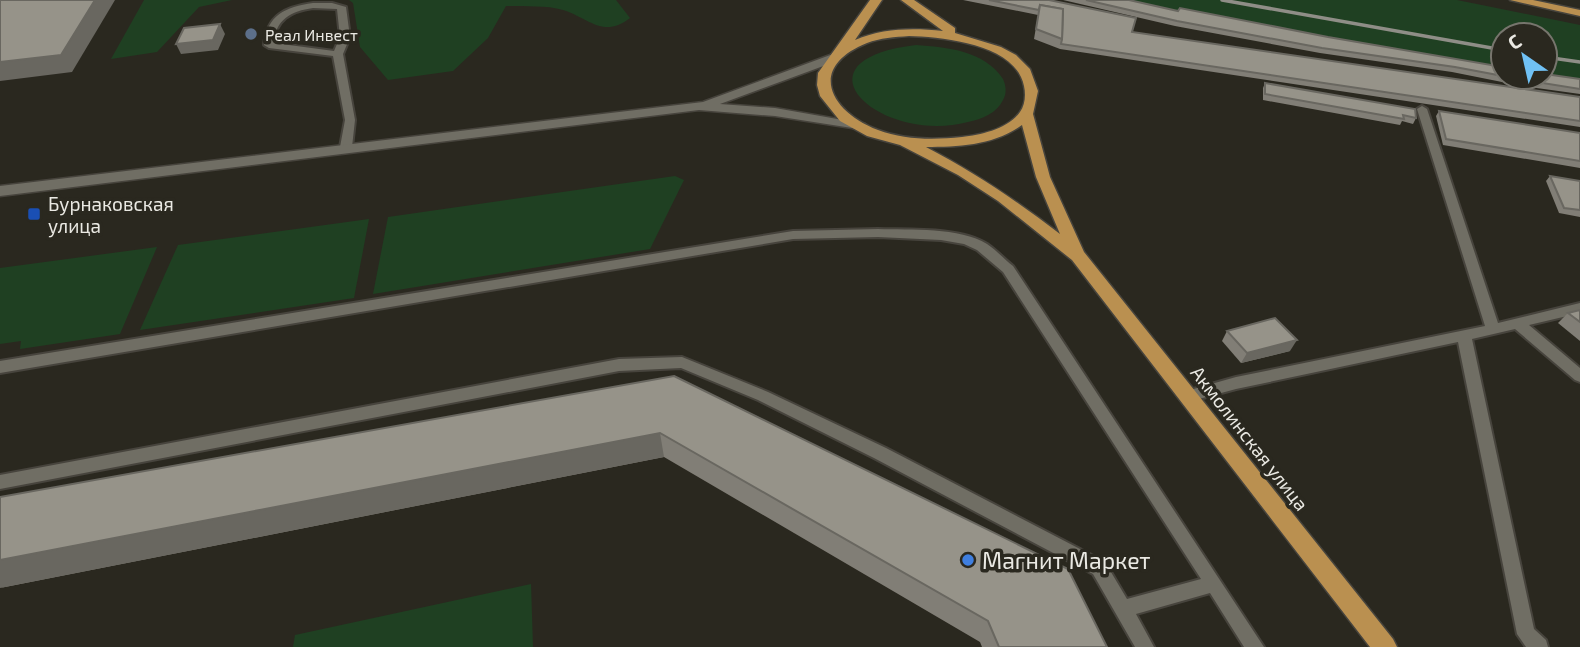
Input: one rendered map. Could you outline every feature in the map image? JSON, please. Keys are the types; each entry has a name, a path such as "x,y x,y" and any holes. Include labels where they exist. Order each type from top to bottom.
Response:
{"main road":[{"path":"860,127 836,111 823,93 822,74 876,0"},
{"path":"907,0 932,20 964,38"},
{"path":"1516,0 1580,13"},
{"path":"0,191 699,106 760,87 836,55 859,42 896,34 936,33 964,38 992,48 1014,61 1028,78 1033,96 1026,113 1007,129 977,139 942,144 904,141"},
{"path":"699,106 775,112 860,127 904,141 963,172 1003,198 1078,257"},
{"path":"1026,113 1043,177 1078,257"},
{"name":"Акмолинская улица","path":"1078,257 1385,647"}],"lane":[{"path":"338,54 269,45 271,28 283,15 297,9 327,4 341,8 345,37 338,54 350,120 346,147"},
{"path":"1422,109 1493,329"},
{"path":"0,367 793,235 878,233 967,240 994,256 1008,269 1255,647"},
{"path":"1188,396 1236,383 1464,336 1580,308"},
{"path":"1517,323 1580,376"},
{"path":"1464,336 1526,634 1539,647"},
{"path":"0,482 620,365 682,362 763,396 880,453 1099,568 1145,647"},
{"path":"1124,608 1214,584"}],"green space":[{"path":"144,0 232,0 199,7 157,52 111,59"},
{"path":"349,0 616,0 630,18 612,27 604,27 556,8 506,6 488,38 453,71 388,80 360,47 353,3"},
{"path":"1105,0 1457,0 1580,25 1580,83 1559,79 1559,21 1489,21 1489,69"},
{"path":"916,45 952,49 986,62 1004,81 1006,92 1000,105 979,119 935,126 905,122 879,112 861,98 853,82 857,67 878,54"},
{"path":"675,176 684,180 650,249 373,294 388,217"},
{"path":"369,219 354,298 140,330 178,245"},
{"path":"157,247 120,334 20,349 21,341 0,344 0,268"},
{"path":"531,584 533,647 293,647 295,635"}],"building":[{"path":"0,0 95,0 61,55 0,62"},
{"path":"989,0 1049,0 1136,18 1132,32 1489,84 1489,91 1539,91 1580,97 1580,121 1061,44 1063,9 1040,5 1039,10"},
{"path":"1086,0 1129,0 1178,11 1180,8 1489,65 1489,73 1322,48 1177,21"},
{"path":"1040,5 1063,9 1062,39 1036,29"},
{"path":"220,24 213,40 176,44 184,28"},
{"path":"1559,76 1580,79 1580,89 1559,86"},
{"path":"1265,83 1415,109 1416,118 1403,115 1404,119 1265,94"},
{"path":"1439,111 1580,133 1580,161 1446,139"},
{"path":"1550,176 1580,181 1580,210 1564,208"},
{"path":"1580,310 1580,322 1568,313"},
{"path":"1275,318 1297,340 1247,353 1227,331"},
{"path":"674,376 1068,569 1107,647 999,647 988,621 660,433 0,560 0,497"}],"railway":[{"path":"1222,0 1489,48"},
{"path":"1559,59 1580,62"}],"place":[{"name":"Реал Инвест","path":"251,34"},
{"name":"Бурнаковская улица","path":"34,214"},
{"name":"Магнит Маркет","path":"968,560"}]}
